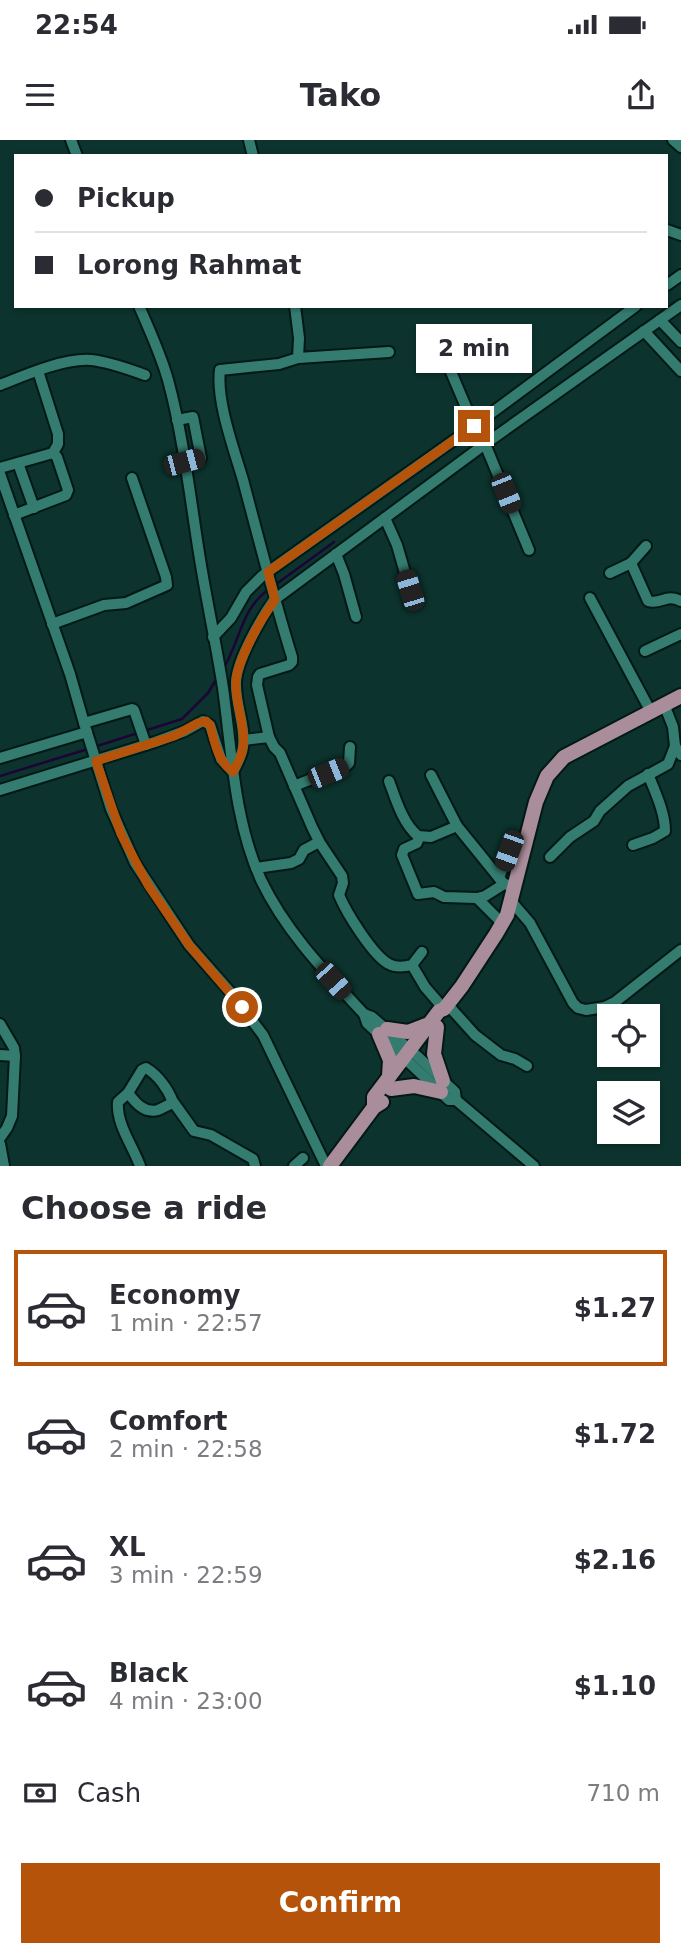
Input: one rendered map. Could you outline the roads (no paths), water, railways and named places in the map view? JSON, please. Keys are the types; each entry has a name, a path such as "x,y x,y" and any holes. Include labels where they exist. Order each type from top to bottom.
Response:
{"main road":[{"path":"330,1166 374,1107 374,1097 390,1083 433,1025 444,1017 446,1007 502,923 507,888 523,853 541,787 551,769 575,750 681,696"},
{"path":"390,1083 390,1060 383,1032 408,1032 433,1025"},
{"path":"390,1083 442,1087 434,1054 433,1025"}],"street":[{"path":"673,140 681,147"},
{"path":"233,772 242,754 244,740 236,682 241,662 274,598 681,304"},
{"path":"140,308 162,361 177,420 222,687 233,772 245,837 256,868 295,937 364,1014 367,1023 383,1032 410,1056 442,1087 449,1100 456,1101 534,1166"},
{"path":"295,308 298,358"},
{"path":"213,637 231,618 246,592 268,574 633,308"},
{"path":"660,320 681,342"},
{"path":"644,331 681,371"},
{"path":"390,352 298,358 279,364 220,370 218,383 274,598 293,660 289,665 260,674 257,680 269,737 280,752 319,842 342,876 339,895 358,928 385,962 395,967 412,965 422,952"},
{"path":"0,385 63,364 90,360 110,363 145,375"},
{"path":"446,360 474,426"},
{"path":"0,468 53,453 58,444 58,434 38,371"},
{"path":"177,420 193,417 201,458 184,462"},
{"path":"485,444 528,550"},
{"path":"14,515 68,492 57,457 53,453"},
{"path":"18,463 34,508"},
{"path":"0,474 70,674 111,809 135,863 189,945 263,1035 330,1166"},
{"path":"52,624 104,605 126,603 167,585 132,478"},
{"path":"385,518 397,545 410,590"},
{"path":"610,573 631,563 646,546"},
{"path":"336,554 356,617"},
{"path":"631,563 648,601 672,597 681,601"},
{"path":"590,598 651,712"},
{"path":"645,651 681,634"},
{"path":"238,697 258,690"},
{"path":"550,857 570,837 594,821 609,801 628,786 668,764 678,750 664,704"},
{"path":"0,758 132,709 139,721 146,745"},
{"path":"0,790 174,736 206,721 210,725 221,759 233,772"},
{"path":"244,740 269,737"},
{"path":"294,786 347,765 350,747"},
{"path":"633,845 665,831 648,774"},
{"path":"431,775 457,826 507,888 578,1008 595,1010 615,1002 681,950"},
{"path":"389,781 411,830 419,836 430,837 457,826"},
{"path":"419,836 417,843 406,848 402,855 417,894 434,892 444,897 477,898 507,888"},
{"path":"256,868 291,863 319,842"},
{"path":"477,898 502,923"},
{"path":"412,965 425,987 475,1035 501,1055 527,1066"},
{"path":"0,1024 16,1056 12,1116 0,1138"},
{"path":"0,1055 16,1056"},
{"path":"140,1166 117,1110 118,1102 146,1068 161,1081 194,1131 211,1135 234,1147 253,1159 255,1166"},
{"path":"128,1093 140,1107 149,1110 158,1110 173,1102"},
{"path":"0,1144 4,1166"},
{"path":"293,1166 303,1157"}],"waterway":[{"path":"275,585 334,542"},
{"path":"223,669 246,616 259,597 269,589"},
{"path":"144,731 182,719 208,693 217,678"},
{"path":"94,747 138,733"},
{"path":"0,776 88,749"}]}
